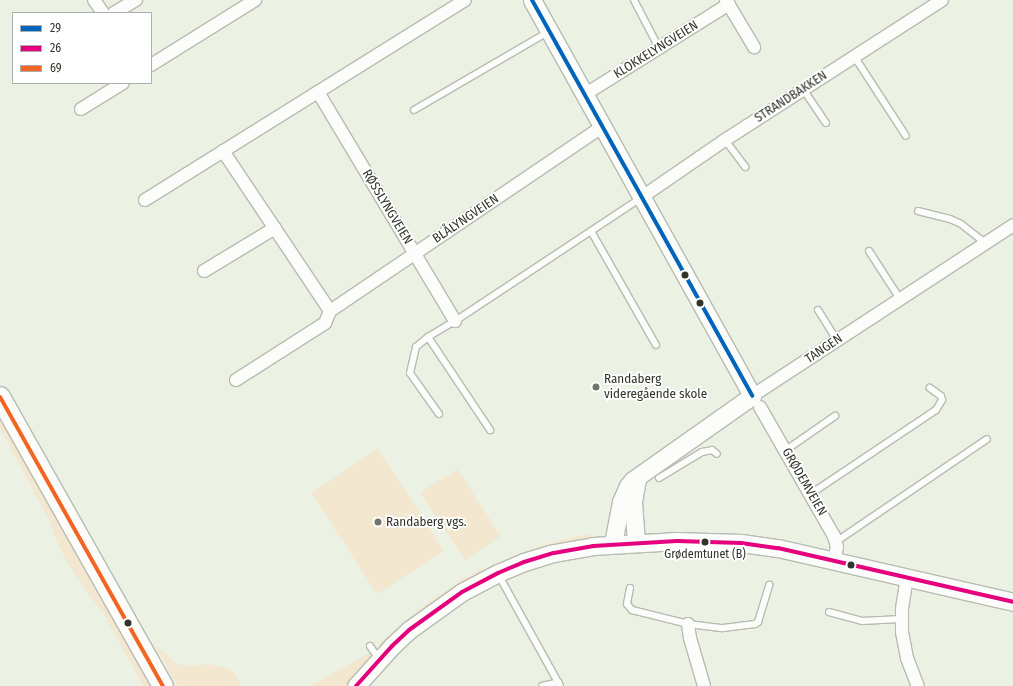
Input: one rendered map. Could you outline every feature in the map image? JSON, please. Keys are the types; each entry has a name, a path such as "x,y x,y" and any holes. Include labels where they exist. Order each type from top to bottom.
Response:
{"highway":[{"path":"0,397 163,686"}],"main road":[{"name":"GRØDEMVEIEN","path":"532,0 756,401"},
{"name":"TANGEN","path":"638,475 756,401"},
{"path":"636,542 634,502 638,475"},
{"path":"612,543 624,494 638,475"},
{"path":"356,686 375,653 409,630 424,617 462,592 498,573 554,553 612,543 677,541 741,543 778,548 1013,602"}],"street":[{"path":"94,0 102,12"},
{"path":"116,12 136,0"},
{"path":"152,64 255,0"},
{"path":"145,200 465,0"},
{"name":"STRANDBAKKEN","path":"642,197 725,140 942,0"},
{"name":"KLOKKELYNGVEIEN","path":"584,95 659,48 728,2 754,47"},
{"path":"81,109 115,85"},
{"name":"RØSSLYNGVEIEN","path":"318,92 455,322"},
{"name":"BLÅLYNGVEIEN","path":"236,380 325,323 330,311 602,127"},
{"path":"223,151 330,311"},
{"name":"TANGEN","path":"756,401 837,340 1013,225"},
{"path":"204,271 275,228"},
{"name":"GRØDEMVEIEN","path":"756,401 812,493 837,541"},
{"path":"834,561 837,541"},
{"path":"907,577 901,619 903,645 918,686"},
{"path":"688,624 690,638 704,686"}],"lane":[{"path":"634,0 659,48"},
{"path":"414,110 550,31"},
{"path":"854,56 906,136"},
{"path":"803,89 826,123"},
{"path":"725,140 746,167"},
{"path":"439,414 410,373 416,347 642,197"},
{"path":"918,211 950,219 961,224 985,243"},
{"path":"591,231 656,345"},
{"path":"869,251 900,299"},
{"path":"818,310 837,340"},
{"path":"428,338 490,430"},
{"path":"812,493 936,410 942,400 941,396 930,388"},
{"path":"786,450 835,416"},
{"path":"837,541 987,439"},
{"path":"660,478 702,452 712,450 717,454"},
{"path":"498,573 560,684 542,686"},
{"path":"630,588 627,604 632,610 688,624 723,628 755,624 758,622 762,614 769,585"},
{"path":"829,612 862,621 901,619"}],"shaded area":[{"path":"0,410 135,650 134,656 151,686 143,686 107,620 66,560 54,535 49,520 0,428"},
{"name":"Randaberg vgs.","path":"378,449 444,551 377,594 311,493"},
{"path":"457,469 501,536 465,560 420,493"},
{"path":"592,534 593,537 568,543 381,646 379,645 379,643 423,606 461,580 482,569 533,548 573,537"},
{"path":"153,643 176,663 186,666 209,664 226,668 233,672 242,686 178,686"},
{"path":"369,653 371,656 369,660 347,686 310,686"}],"transit line":[{"name":"29","path":"532,0 752,396"},
{"name":"69","path":"0,397 163,686"},
{"name":"26","path":"356,686 392,646 409,630 462,592 498,573 524,562 554,553 593,546 677,541 741,543 778,548 1013,602"}],"place":[{"name":"Randaberg videregående skole","path":"596,387"},
{"name":"Randaberg vgs.","path":"378,522"},
{"name":"Grødemtunet (B)","path":"705,542"}]}
